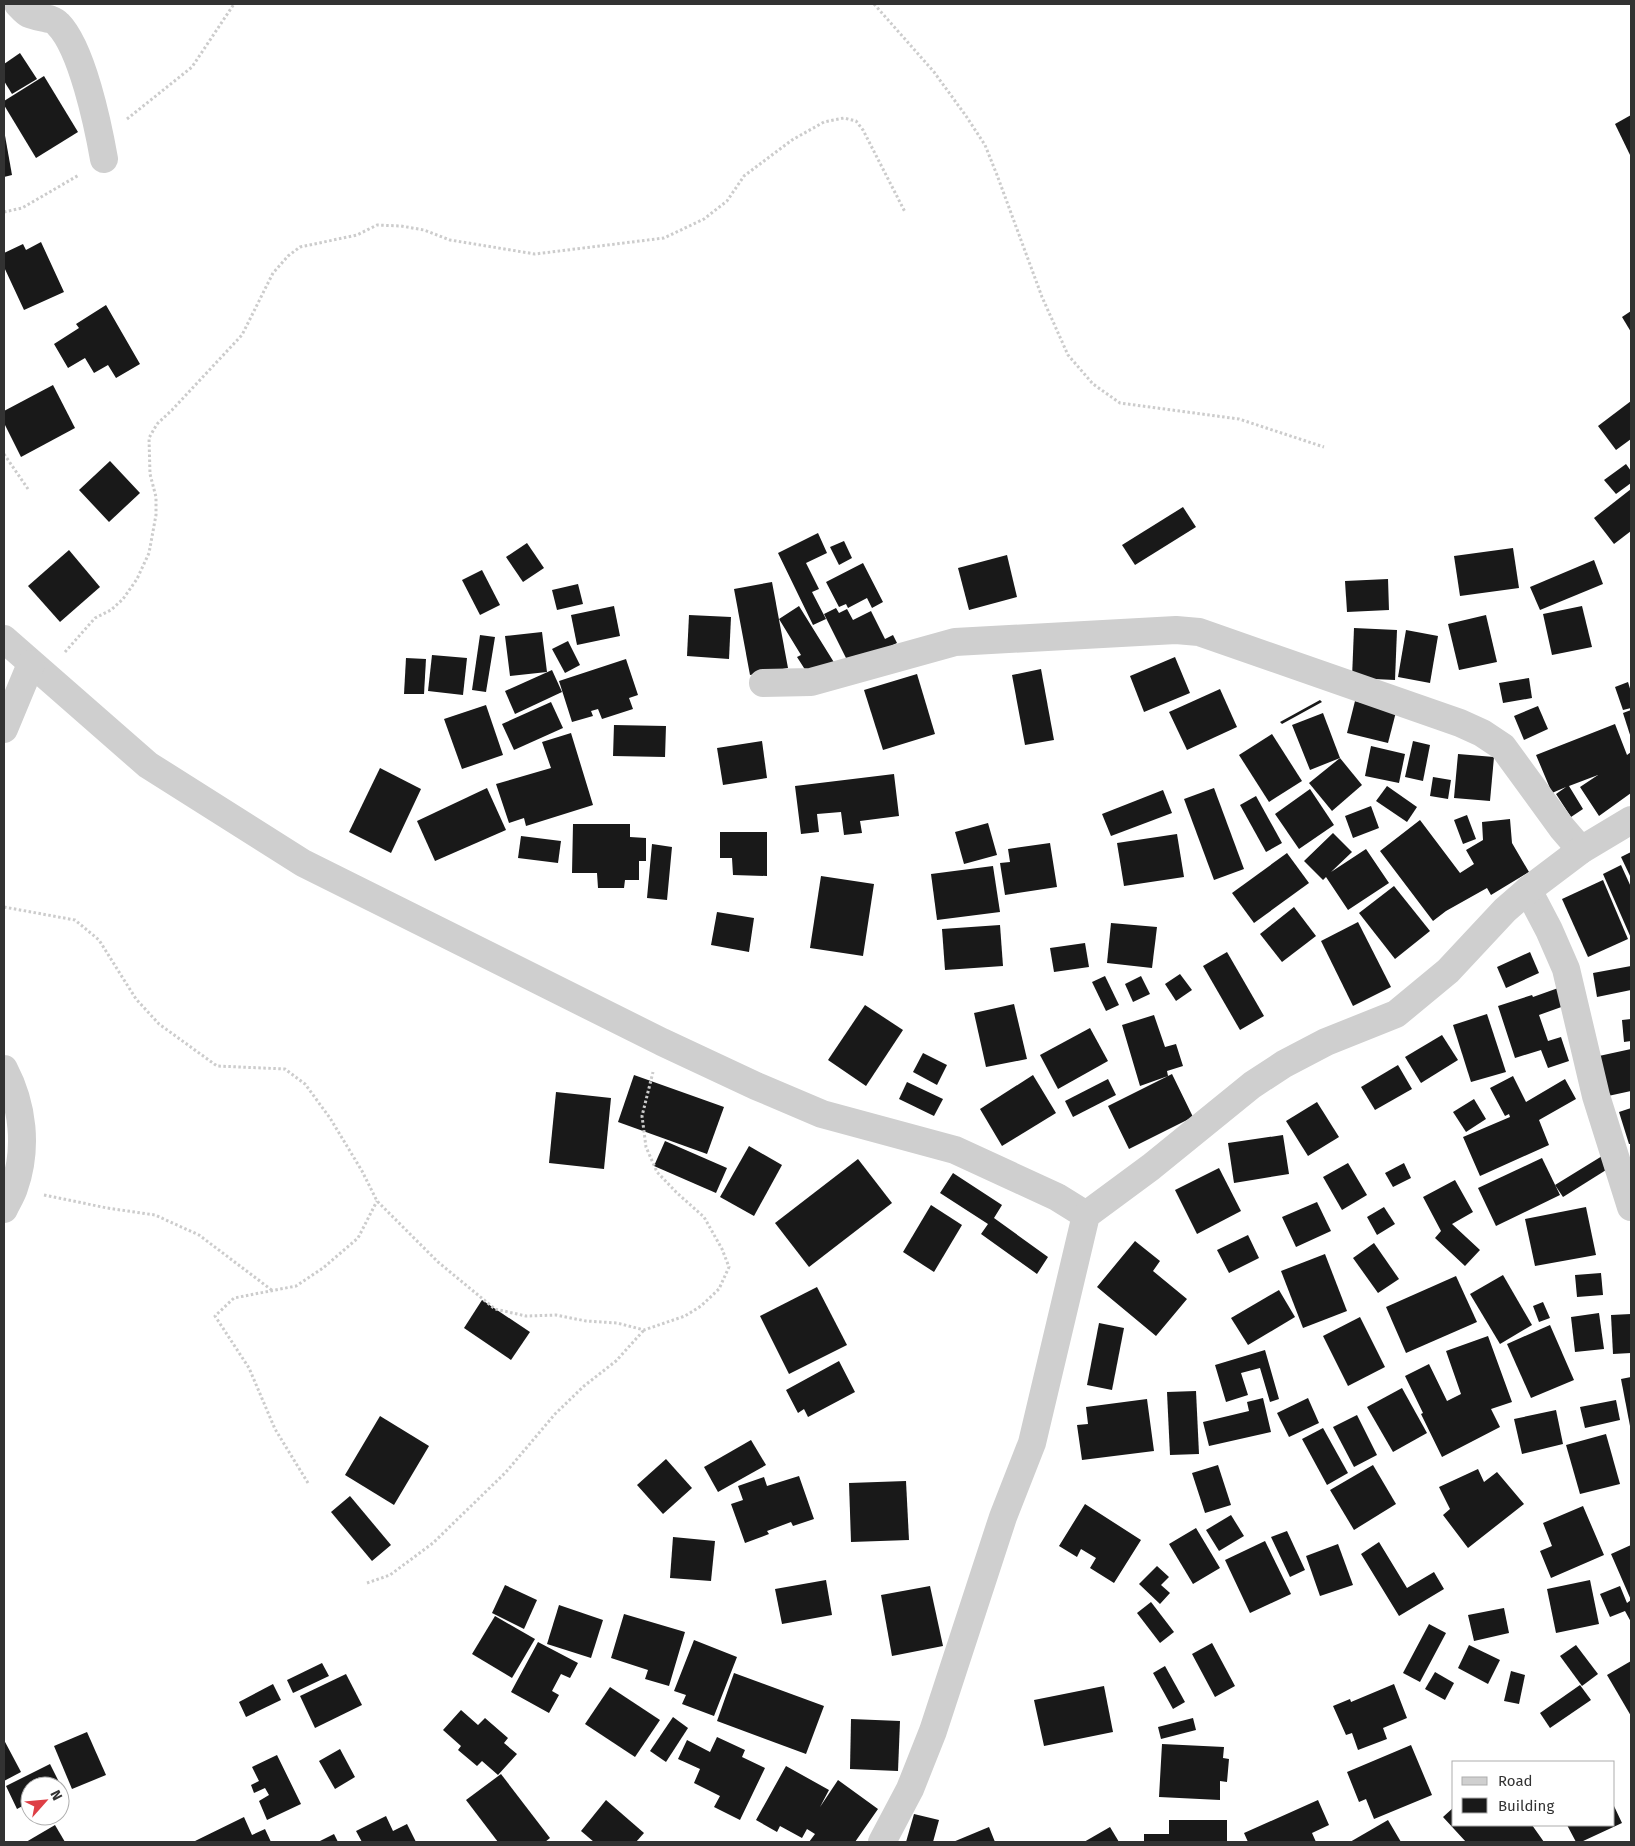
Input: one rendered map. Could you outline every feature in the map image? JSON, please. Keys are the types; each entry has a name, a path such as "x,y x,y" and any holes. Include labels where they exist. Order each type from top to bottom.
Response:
{"street":[{"path":"18,4 28,14 57,22 67,36 80,65 97,120 104,159"},
{"path":"763,683 811,682 955,642 1176,630 1199,632 1460,723 1482,733 1503,747 1562,828 1581,850"},
{"path":"4,639 148,765 303,862 662,1042 822,1114 955,1150 1057,1197 1086,1215"},
{"path":"4,729 39,670"},
{"path":"882,1842 910,1789 933,1731 1003,1517 1032,1443 1086,1215 1151,1167 1252,1085 1284,1064 1326,1042 1396,1014 1448,971 1505,910 1528,890 1581,850 1631,820"},
{"path":"1528,890 1549,930 1566,969 1596,1096 1631,1207"},
{"path":"4,1069 14,1088 22,1128 21,1159 9,1199"}],"path":[{"path":"4,212 22,208 104,159 128,118 192,67 234,4"},
{"path":"874,4 934,72 985,145 998,175 1046,306 1068,355 1093,384 1120,403 1239,419 1324,447"},
{"path":"39,670 95,618 111,610 123,599 137,578 149,552 156,515 156,497 150,474 149,438 157,424 242,335 273,274 288,256 300,247 357,235 377,225 401,226 424,230 450,240 535,254 664,238 704,218 727,202 744,176 792,140 824,122 844,118 856,121 863,130 905,212"},
{"path":"4,454 28,489"},
{"path":"4,907 75,920 99,940 136,999 159,1024 217,1066 285,1069 305,1084 330,1118 362,1170 377,1202 438,1262 495,1309 526,1316 556,1315 586,1321 617,1323 644,1330"},
{"path":"367,1583 390,1575 433,1543 506,1472 555,1414 584,1386 616,1361 644,1330 685,1316 701,1306 719,1289 729,1267 722,1249 704,1217 657,1172 646,1147 642,1116 662,1042"},
{"path":"9,1199 107,1208 155,1215 199,1235 273,1291"},
{"path":"308,1483 275,1429 249,1368 215,1316 234,1298 296,1286 323,1268 358,1238 377,1202"}],"building":[{"path":"20,53 37,79 12,94 4,81 4,64"},
{"path":"44,76 78,132 36,158 4,105 4,101"},
{"path":"1631,115 1631,157 1615,124"},
{"path":"4,130 12,175 4,177"},
{"path":"41,242 64,292 24,310 4,267 4,253 23,244 26,250"},
{"path":"106,305 140,364 116,378 108,365 94,373 85,358 68,368 54,344 79,328 76,324"},
{"path":"1631,311 1631,332 1622,317"},
{"path":"53,385 75,428 21,457 4,423 4,411"},
{"path":"1631,401 1631,439 1616,450 1598,426"},
{"path":"110,461 140,493 109,522 79,490"},
{"path":"1626,464 1631,471 1631,483 1616,494 1604,480"},
{"path":"1631,489 1631,531 1614,544 1594,518"},
{"path":"1183,507 1196,527 1135,565 1122,545"},
{"path":"818,533 827,553 806,563 819,589 812,592 826,619 813,625 778,553"},
{"path":"844,541 852,558 839,565 830,547"},
{"path":"527,543 544,568 523,582 506,557"},
{"path":"1513,548 1519,588 1460,596 1454,556"},
{"path":"69,550 100,587 60,622 28,586"},
{"path":"1007,555 1017,597 969,610 958,568"},
{"path":"1594,560 1603,584 1540,610 1530,587"},
{"path":"863,563 883,602 872,608 867,598 848,608 846,604 839,607 826,582"},
{"path":"482,570 500,605 480,615 462,580"},
{"path":"1388,579 1389,610 1347,612 1345,581"},
{"path":"772,582 788,668 750,675 734,589"},
{"path":"578,584 583,604 557,610 552,590"},
{"path":"614,606 620,636 577,645 571,615"},
{"path":"799,606 835,664 811,679 797,657 801,655 779,619"},
{"path":"1582,606 1592,647 1552,655 1543,614"},
{"path":"836,608 839,613 847,609 853,620 871,611 885,639 893,635 897,643 850,666 824,614"},
{"path":"689,615 731,617 729,659 687,656"},
{"path":"1486,615 1497,662 1459,670 1448,624"},
{"path":"1354,628 1397,630 1395,680 1352,678"},
{"path":"1406,630 1438,636 1430,683 1398,677"},
{"path":"542,632 547,672 510,676 505,636"},
{"path":"480,635 495,637 486,692 472,690"},
{"path":"568,641 580,665 565,673 552,649"},
{"path":"432,655 467,658 463,695 428,691"},
{"path":"1175,657 1190,693 1144,712 1130,676"},
{"path":"406,658 426,659 424,694 404,694"},
{"path":"626,659 638,695 629,698 633,709 602,719 598,709 591,711 593,716 572,722 559,681"},
{"path":"1041,669 1054,740 1025,745 1012,675"},
{"path":"552,670 562,692 515,714 505,691"},
{"path":"917,674 935,734 883,750 864,690"},
{"path":"1529,678 1532,698 1503,703 1499,683"},
{"path":"1628,682 1631,692 1631,708 1623,710 1615,687"},
{"path":"1220,689 1237,727 1187,750 1169,712"},
{"path":"1320,700 1322,702 1282,724 1280,722"},
{"path":"1355,701 1396,712 1388,743 1347,733"},
{"path":"551,702 563,728 514,750 502,724"},
{"path":"486,705 503,755 462,769 444,719"},
{"path":"1538,706 1548,729 1524,740 1514,716"},
{"path":"1631,710 1631,738 1623,713"},
{"path":"1323,713 1340,758 1310,770 1292,725"},
{"path":"1615,724 1627,755 1631,752 1631,793 1599,816 1580,787 1598,775 1569,786 1583,809 1571,817 1556,794 1566,787 1552,793 1536,755"},
{"path":"614,725 666,726 665,757 613,756"},
{"path":"571,733 593,805 526,826 524,818 509,823 496,784 551,768 542,742"},
{"path":"1272,734 1302,781 1269,802 1239,755"},
{"path":"762,741 767,778 723,785 717,748"},
{"path":"1413,741 1430,745 1423,781 1405,777"},
{"path":"1371,746 1405,754 1399,783 1365,776"},
{"path":"1458,754 1494,757 1490,801 1454,798"},
{"path":"1340,758 1362,785 1332,811 1309,783"},
{"path":"380,768 421,789 391,853 349,832"},
{"path":"894,774 899,816 860,821 862,833 844,835 841,812 817,814 819,832 801,834 795,786"},
{"path":"1433,777 1451,780 1448,799 1430,796"},
{"path":"1387,786 1417,807 1407,822 1376,801"},
{"path":"487,788 506,830 435,861 417,821"},
{"path":"1214,788 1244,869 1214,880 1184,799"},
{"path":"1310,789 1334,825 1299,849 1275,814"},
{"path":"1163,790 1172,813 1111,836 1102,814"},
{"path":"1256,796 1282,843 1266,852 1240,805"},
{"path":"1371,806 1379,828 1353,838 1345,816"},
{"path":"1467,815 1476,839 1463,844 1454,820"},
{"path":"1510,819 1512,843 1529,872 1491,895 1487,888 1446,911 1433,921 1380,851 1420,820 1460,873 1474,864 1466,850 1483,840 1482,822"},
{"path":"988,823 997,855 964,864 955,832"},
{"path":"573,824 630,824 630,837 646,838 646,861 639,861 639,880 625,880 624,888 598,888 597,873 572,873"},
{"path":"720,832 767,832 767,876 733,875 732,858 720,858"},
{"path":"1333,833 1352,852 1331,872 1366,849 1389,883 1348,910 1326,877 1323,880 1304,861"},
{"path":"1177,834 1184,877 1124,886 1117,843"},
{"path":"521,836 561,841 558,863 518,858"},
{"path":"1050,843 1057,887 1005,895 1000,863 1010,862 1008,849"},
{"path":"652,844 672,847 667,900 647,898"},
{"path":"1631,852 1631,878 1621,857"},
{"path":"1287,853 1309,883 1254,923 1232,893"},
{"path":"1621,865 1631,887 1631,938 1603,874"},
{"path":"993,866 1000,912 937,920 931,874"},
{"path":"821,876 874,884 863,956 810,948"},
{"path":"1603,880 1628,939 1588,957 1562,899"},
{"path":"1394,886 1430,931 1395,959 1359,913"},
{"path":"1294,907 1316,936 1282,962 1260,934"},
{"path":"717,912 754,918 749,952 711,945"},
{"path":"1358,922 1391,987 1353,1006 1321,941"},
{"path":"1111,923 1157,927 1152,968 1107,963"},
{"path":"1000,925 1003,966 945,970 942,929"},
{"path":"1085,943 1089,967 1054,972 1050,948"},
{"path":"1227,952 1264,1016 1240,1030 1203,966"},
{"path":"1530,952 1539,973 1506,988 1497,967"},
{"path":"1631,966 1631,990 1597,997 1593,973"},
{"path":"1180,974 1192,990 1176,1001 1165,984"},
{"path":"1105,976 1119,1005 1106,1011 1092,982"},
{"path":"1141,976 1150,994 1133,1002 1125,984"},
{"path":"1561,987 1567,1005 1539,1015 1548,1041 1561,1037 1569,1061 1548,1068 1541,1050 1515,1058 1498,1006"},
{"path":"1014,1004 1027,1059 986,1067 974,1013"},
{"path":"865,1005 903,1030 866,1086 828,1060"},
{"path":"1487,1014 1506,1072 1471,1082 1453,1025"},
{"path":"1154,1015 1165,1047 1176,1044 1183,1066 1167,1071 1168,1076 1140,1086 1122,1025"},
{"path":"1631,1019 1631,1041 1624,1042 1622,1020"},
{"path":"1090,1028 1108,1061 1058,1089 1040,1055"},
{"path":"1442,1035 1458,1060 1421,1083 1405,1057"},
{"path":"1631,1049 1631,1091 1608,1096 1599,1056"},
{"path":"923,1053 947,1065 937,1085 913,1072"},
{"path":"1398,1065 1412,1089 1375,1110 1361,1087"},
{"path":"1172,1074 1193,1117 1129,1149 1108,1106"},
{"path":"634,1075 724,1107 707,1154 618,1122"},
{"path":"1033,1075 1056,1113 1002,1146 980,1109"},
{"path":"1513,1076 1526,1102 1565,1079 1576,1099 1539,1120 1549,1145 1480,1176 1463,1137 1510,1117 1509,1114 1505,1116 1490,1088"},
{"path":"1108,1079 1116,1095 1073,1117 1065,1101"},
{"path":"907,1082 943,1099 934,1116 899,1099"},
{"path":"556,1092 611,1098 604,1169 549,1163"},
{"path":"1474,1099 1486,1119 1466,1132 1453,1112"},
{"path":"1317,1102 1339,1137 1308,1156 1286,1121"},
{"path":"1631,1108 1631,1144 1629,1144 1619,1112"},
{"path":"1283,1135 1289,1174 1234,1183 1228,1143"},
{"path":"665,1141 727,1168 716,1193 654,1166"},
{"path":"749,1146 782,1165 754,1216 720,1197"},
{"path":"1607,1153 1614,1165 1563,1197 1555,1185"},
{"path":"1542,1158 1560,1195 1496,1226 1478,1188"},
{"path":"858,1159 892,1203 809,1267 775,1223"},
{"path":"1348,1163 1367,1195 1342,1210 1323,1177"},
{"path":"1404,1163 1411,1178 1393,1187 1385,1173"},
{"path":"1219,1168 1241,1211 1197,1234 1175,1190"},
{"path":"953,1173 1002,1205 994,1218 1048,1257 1037,1274 981,1234 988,1224 940,1193"},
{"path":"1455,1180 1473,1212 1452,1224 1480,1250 1465,1266 1435,1238 1441,1231 1423,1197"},
{"path":"1317,1202 1331,1231 1296,1247 1282,1217"},
{"path":"931,1205 962,1225 934,1272 903,1252"},
{"path":"1384,1207 1395,1224 1377,1235 1367,1217"},
{"path":"1586,1207 1596,1255 1535,1266 1525,1219"},
{"path":"1248,1235 1259,1258 1229,1273 1217,1250"},
{"path":"1135,1241 1160,1261 1153,1271 1187,1299 1156,1336 1097,1287"},
{"path":"1374,1243 1399,1279 1378,1293 1353,1258"},
{"path":"1325,1254 1347,1311 1303,1328 1281,1271"},
{"path":"1601,1273 1603,1295 1577,1297 1575,1275"},
{"path":"1503,1275 1532,1325 1500,1344 1470,1294"},
{"path":"1456,1276 1477,1322 1406,1353 1386,1307"},
{"path":"817,1287 847,1345 789,1374 760,1316"},
{"path":"1279,1290 1295,1317 1248,1345 1231,1318"},
{"path":"482,1300 530,1332 511,1360 464,1328"},
{"path":"1543,1302 1550,1318 1539,1322 1533,1306"},
{"path":"1599,1313 1604,1349 1575,1352 1571,1317"},
{"path":"1631,1314 1631,1353 1613,1354 1611,1315"},
{"path":"1360,1317 1385,1367 1348,1386 1323,1336"},
{"path":"1099,1323 1124,1328 1112,1390 1087,1385"},
{"path":"1550,1325 1574,1380 1531,1398 1507,1344"},
{"path":"1488,1336 1512,1402 1491,1409 1500,1427 1442,1457 1405,1376 1429,1364 1447,1401 1461,1394 1446,1351"},
{"path":"1265,1350 1279,1399 1270,1402 1260,1368 1241,1373 1248,1395 1226,1402 1215,1365"},
{"path":"839,1361 855,1392 808,1417 804,1409 798,1413 786,1390"},
{"path":"1631,1377 1631,1426 1630,1426 1621,1379"},
{"path":"1402,1388 1427,1433 1393,1452 1367,1407"},
{"path":"1196,1391 1199,1454 1170,1455 1167,1392"},
{"path":"1263,1398 1271,1432 1209,1446 1203,1422 1249,1411 1247,1402"},
{"path":"1308,1398 1319,1423 1289,1437 1277,1413"},
{"path":"1147,1399 1154,1451 1082,1460 1077,1425 1088,1424 1086,1407"},
{"path":"1616,1400 1620,1420 1585,1428 1580,1407"},
{"path":"1556,1410 1563,1444 1522,1454 1514,1419"},
{"path":"1357,1415 1377,1455 1354,1467 1333,1427"},
{"path":"380,1416 429,1446 394,1505 345,1475"},
{"path":"1323,1428 1348,1473 1327,1485 1302,1439"},
{"path":"1606,1434 1620,1484 1580,1494 1566,1445"},
{"path":"751,1440 766,1465 718,1492 704,1467"},
{"path":"666,1459 692,1488 663,1514 637,1485"},
{"path":"1218,1465 1231,1505 1205,1513 1192,1473"},
{"path":"1373,1465 1396,1504 1354,1530 1330,1490"},
{"path":"1478,1469 1484,1482 1497,1472 1524,1504 1468,1548 1443,1515 1450,1509 1439,1487"},
{"path":"799,1476 814,1519 793,1526 791,1522 767,1531 769,1534 745,1543 731,1504 743,1500 738,1486 764,1477 767,1486"},
{"path":"906,1481 909,1540 851,1542 849,1483"},
{"path":"350,1496 391,1545 372,1561 331,1512"},
{"path":"1085,1504 1141,1540 1114,1583 1090,1568 1096,1558 1081,1549 1077,1557 1059,1546"},
{"path":"1583,1506 1604,1555 1551,1578 1540,1551 1552,1546 1543,1523"},
{"path":"1231,1515 1244,1536 1219,1551 1206,1530"},
{"path":"1196,1528 1220,1568 1193,1584 1169,1544"},
{"path":"1287,1531 1305,1570 1290,1577 1271,1537"},
{"path":"673,1537 715,1541 711,1581 670,1578"},
{"path":"1265,1541 1291,1594 1250,1613 1225,1560"},
{"path":"1379,1542 1407,1588 1434,1572 1444,1589 1399,1616 1361,1554"},
{"path":"1338,1544 1353,1585 1320,1596 1306,1556"},
{"path":"1631,1545 1631,1600 1611,1554"},
{"path":"1157,1566 1169,1577 1161,1585 1170,1593 1160,1604 1139,1584"},
{"path":"826,1580 832,1615 782,1624 775,1589"},
{"path":"1590,1580 1599,1624 1556,1633 1547,1589"},
{"path":"505,1585 537,1600 524,1629 492,1613"},
{"path":"930,1586 943,1646 892,1656 881,1595"},
{"path":"1620,1586 1627,1603 1631,1600 1631,1622 1625,1611 1610,1617 1600,1594"},
{"path":"1151,1602 1174,1632 1160,1643 1137,1613"},
{"path":"559,1605 603,1620 591,1658 547,1644"},
{"path":"1504,1608 1509,1633 1474,1641 1468,1615"},
{"path":"624,1614 685,1632 669,1686 645,1679 648,1670 611,1658"},
{"path":"495,1616 535,1639 512,1678 472,1654"},
{"path":"1429,1624 1446,1633 1420,1682 1403,1673"},
{"path":"694,1640 737,1657 714,1716 682,1704 686,1695 674,1691"},
{"path":"538,1642 578,1663 570,1678 561,1674 552,1691 559,1695 549,1713 511,1692"},
{"path":"1212,1643 1235,1686 1215,1697 1192,1654"},
{"path":"1469,1645 1500,1660 1488,1684 1458,1668"},
{"path":"1576,1645 1598,1674 1582,1686 1560,1656"},
{"path":"1631,1661 1631,1716 1607,1675"},
{"path":"322,1663 329,1676 293,1693 287,1680"},
{"path":"1165,1666 1185,1702 1173,1709 1153,1673"},
{"path":"1511,1671 1525,1675 1519,1704 1504,1701"},
{"path":"1435,1672 1454,1683 1445,1700 1425,1689"},
{"path":"734,1673 824,1706 806,1754 717,1721"},
{"path":"346,1674 362,1705 315,1728 300,1696"},
{"path":"273,1684 281,1700 246,1717 239,1702"},
{"path":"1394,1684 1407,1718 1383,1728 1387,1739 1358,1750 1352,1733 1346,1735 1333,1706 1350,1699 1351,1702"},
{"path":"1580,1685 1591,1700 1550,1728 1540,1713"},
{"path":"1104,1686 1113,1732 1044,1746 1034,1700"},
{"path":"610,1687 660,1720 635,1757 585,1724"},
{"path":"461,1710 478,1725 485,1718 508,1738 504,1743 517,1754 498,1775 482,1761 477,1766 458,1750 461,1746 443,1730"},
{"path":"673,1717 688,1728 666,1762 650,1751"},
{"path":"1193,1718 1196,1730 1161,1739 1158,1727"},
{"path":"851,1719 900,1721 898,1771 850,1769"},
{"path":"87,1732 106,1775 72,1789 70,1776 67,1776 54,1746"},
{"path":"717,1737 745,1750 742,1757 765,1768 740,1820 714,1807 720,1796 694,1783 700,1769 678,1759 687,1740 710,1752"},
{"path":"4,1740 21,1772 4,1781"},
{"path":"1162,1744 1224,1747 1223,1758 1229,1759 1227,1782 1220,1781 1220,1800 1159,1797"},
{"path":"1411,1745 1432,1795 1374,1819 1366,1799 1359,1802 1347,1772"},
{"path":"340,1749 355,1777 335,1789 319,1761"},
{"path":"277,1755 301,1804 267,1820 259,1801 269,1795 265,1788 254,1793 251,1785 259,1781 252,1767"},
{"path":"50,1764 56,1776 26,1776"},
{"path":"786,1766 829,1790 820,1807 838,1780 878,1809 855,1842 809,1842 815,1834 807,1829 802,1838 780,1826 777,1832 756,1820"},
{"path":"501,1774 550,1838 545,1842 498,1842 466,1800"},
{"path":"20,1779 20,1807 17,1809 6,1786"},
{"path":"606,1800 644,1833 636,1842 594,1842 581,1831"},
{"path":"1318,1800 1329,1825 1312,1833 1316,1842 1248,1842 1244,1833"},
{"path":"1615,1808 1622,1823 1581,1842 1576,1842 1568,1826 1615,1826"},
{"path":"1452,1809 1452,1826 1533,1826 1544,1842 1466,1842 1443,1817"},
{"path":"914,1814 939,1820 933,1842 906,1842"},
{"path":"386,1816 393,1831 407,1824 416,1842 362,1842 356,1831"},
{"path":"244,1817 252,1835 265,1829 271,1842 193,1842"},
{"path":"1169,1820 1227,1820 1227,1842 1144,1842 1144,1834 1169,1834"},
{"path":"1388,1820 1401,1842 1350,1842"},
{"path":"56,1826 65,1842 26,1842"},
{"path":"989,1827 995,1842 953,1842"},
{"path":"1110,1827 1119,1842 1084,1842"},
{"path":"334,1834 338,1842 318,1842"}]}
